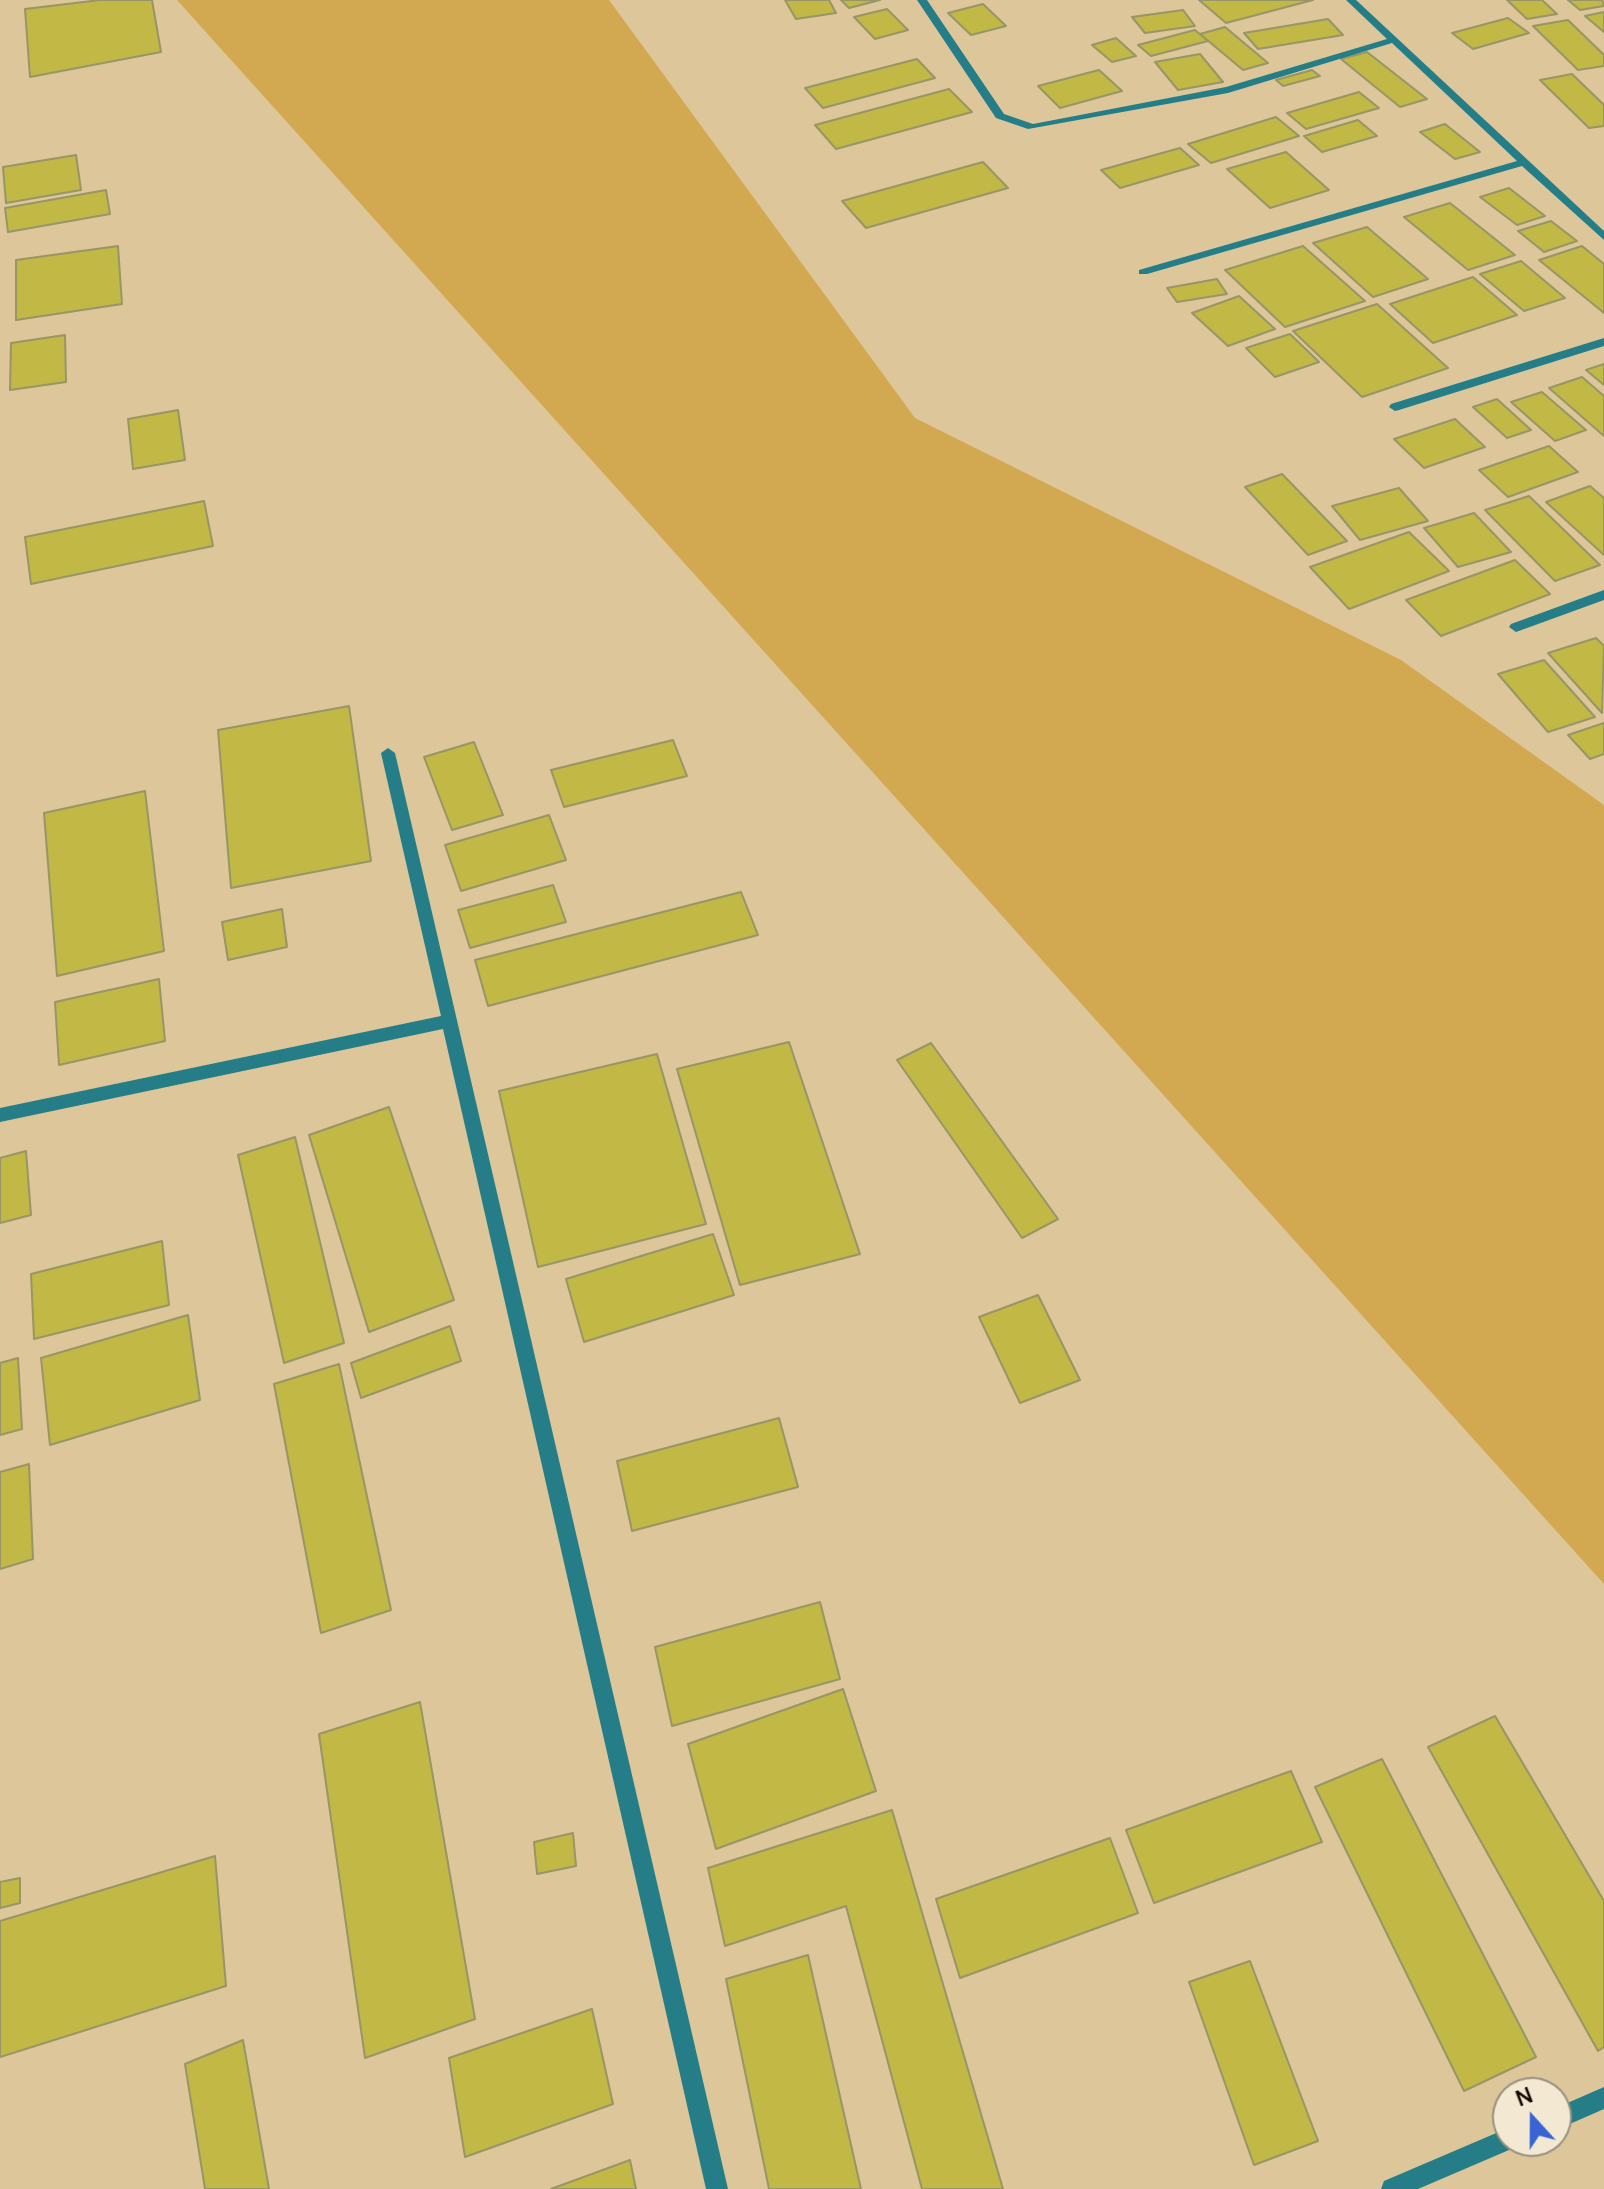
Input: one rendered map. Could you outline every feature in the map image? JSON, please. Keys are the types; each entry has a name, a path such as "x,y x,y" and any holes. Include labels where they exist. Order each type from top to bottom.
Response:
{"street":[{"path":"922,0 1000,116 1032,127 1228,90 1393,40"},
{"path":"1351,0 1604,237"},
{"path":"1143,272 1524,162"},
{"path":"1395,407 1604,342"},
{"path":"1516,627 1604,595"},
{"path":"388,753 717,2189"},
{"path":"0,1115 450,1021"},
{"path":"1572,2112 1604,2098"},
{"path":"1392,2189 1492,2146"}],"shaded area":[{"path":"177,0 609,0 915,418 1401,660 1604,805 1604,1584"}],"building":[{"path":"100,0 152,0 161,52 30,77 25,9"},
{"path":"785,0 829,0 836,13 796,19"},
{"path":"841,0 880,0 849,8"},
{"path":"1199,0 1313,0 1226,23"},
{"path":"1507,0 1542,0 1557,14 1527,19"},
{"path":"1568,0 1602,0 1604,6 1580,10"},
{"path":"983,4 1006,26 971,35 948,13"},
{"path":"887,9 908,30 875,39 854,17"},
{"path":"1183,10 1195,26 1145,33 1132,17"},
{"path":"1604,12 1604,32 1585,16"},
{"path":"1508,18 1529,33 1473,49 1452,33"},
{"path":"1328,19 1343,35 1258,49 1244,33"},
{"path":"1568,20 1604,55 1604,66 1578,70 1533,26"},
{"path":"1225,27 1268,63 1243,70 1200,34"},
{"path":"1195,30 1208,41 1151,56 1138,45"},
{"path":"1116,38 1136,56 1112,62 1092,45"},
{"path":"1367,52 1427,99 1400,107 1341,59"},
{"path":"1200,54 1223,82 1178,90 1155,62"},
{"path":"917,59 935,78 823,108 805,88"},
{"path":"1099,70 1122,91 1060,108 1038,86"},
{"path":"1312,70 1320,76 1283,86 1276,80"},
{"path":"1572,74 1604,105 1604,126 1589,128 1540,80"},
{"path":"949,89 972,112 836,149 815,125"},
{"path":"1359,92 1379,108 1306,129 1287,113"},
{"path":"1276,117 1299,136 1211,163 1188,144"},
{"path":"1358,120 1377,136 1322,152 1304,136"},
{"path":"1445,124 1480,152 1455,159 1420,132"},
{"path":"1180,148 1199,165 1120,188 1101,170"},
{"path":"1286,152 1329,190 1270,208 1227,169"},
{"path":"76,155 81,190 6,203 3,167"},
{"path":"983,162 1008,188 866,228 842,201"},
{"path":"1509,188 1545,216 1517,225 1480,197"},
{"path":"106,190 110,214 8,232 5,208"},
{"path":"1450,203 1515,255 1468,270 1404,217"},
{"path":"1551,221 1577,241 1544,252 1518,231"},
{"path":"1367,227 1428,279 1373,297 1313,243"},
{"path":"118,246 122,304 16,320 16,260"},
{"path":"1303,246 1365,301 1285,327 1225,270"},
{"path":"1582,246 1604,264 1604,313 1539,260"},
{"path":"1521,261 1565,298 1524,311 1480,274"},
{"path":"1473,277 1517,315 1433,343 1390,304"},
{"path":"1217,279 1227,294 1177,302 1167,288"},
{"path":"1239,296 1275,329 1228,346 1192,313"},
{"path":"1377,304 1448,368 1362,397 1293,331"},
{"path":"1290,334 1319,362 1275,377 1246,348"},
{"path":"65,335 66,382 10,390 11,343"},
{"path":"1604,364 1604,385 1586,370"},
{"path":"1582,377 1604,396 1604,436 1549,388"},
{"path":"1542,392 1586,430 1555,441 1511,402"},
{"path":"1497,399 1531,430 1507,438 1473,407"},
{"path":"178,410 185,460 133,469 128,419"},
{"path":"1455,419 1485,447 1424,468 1394,439"},
{"path":"1549,446 1578,472 1508,497 1479,470"},
{"path":"1282,474 1347,541 1308,555 1245,487"},
{"path":"1590,486 1604,498 1604,555 1546,502"},
{"path":"1399,488 1428,521 1360,540 1332,506"},
{"path":"1529,496 1600,565 1555,581 1485,510"},
{"path":"204,501 213,546 31,584 25,537"},
{"path":"1474,513 1511,552 1458,567 1424,528"},
{"path":"1409,532 1449,571 1349,609 1310,567"},
{"path":"1515,560 1550,594 1441,636 1406,600"},
{"path":"1596,638 1604,646 1602,713 1548,653"},
{"path":"1544,660 1595,717 1548,732 1498,674"},
{"path":"349,706 371,861 231,888 218,730"},
{"path":"1604,723 1604,754 1590,759 1568,735"},
{"path":"673,740 687,776 564,807 551,770"},
{"path":"474,742 503,815 452,830 424,757"},
{"path":"145,791 164,951 57,976 44,813"},
{"path":"549,815 566,860 461,891 445,845"},
{"path":"553,885 566,922 470,948 458,910"},
{"path":"741,892 758,935 488,1006 475,960"},
{"path":"282,909 287,947 228,960 222,922"},
{"path":"159,979 165,1041 59,1065 55,1002"},
{"path":"789,1042 860,1254 740,1285 677,1069"},
{"path":"931,1043 1058,1219 1022,1238 897,1060"},
{"path":"657,1054 706,1224 538,1267 499,1091"},
{"path":"389,1107 454,1300 369,1332 309,1135"},
{"path":"295,1137 344,1343 284,1363 238,1155"},
{"path":"26,1151 31,1215 0,1223 0,1158"},
{"path":"713,1234 734,1295 584,1342 566,1279"},
{"path":"162,1241 169,1305 34,1339 31,1274"},
{"path":"1038,1295 1080,1380 1020,1403 979,1317"},
{"path":"188,1315 200,1400 50,1445 41,1358"},
{"path":"450,1326 461,1361 361,1398 351,1363"},
{"path":"18,1358 22,1429 0,1435 0,1363"},
{"path":"339,1364 391,1610 321,1633 274,1384"},
{"path":"779,1418 798,1487 632,1531 617,1461"},
{"path":"29,1464 33,1559 0,1569 0,1472"},
{"path":"820,1602 840,1679 672,1726 655,1647"},
{"path":"843,1689 876,1791 716,1849 688,1744"},
{"path":"420,1702 475,2019 365,2058 319,1734"},
{"path":"1495,1716 1604,1901 1604,2047 1598,2051 1428,1747"},
{"path":"1382,1759 1536,2057 1464,2091 1315,1787"},
{"path":"1291,1771 1322,1842 1154,1903 1126,1830"},
{"path":"892,1810 1003,2189 922,2189 846,1906 725,1946 708,1868"},
{"path":"573,1833 576,1866 537,1874 534,1842"},
{"path":"1110,1838 1138,1913 960,1978 936,1899"},
{"path":"215,1856 226,1986 0,2057 0,1921"},
{"path":"20,1878 20,1903 0,1908 0,1882"},
{"path":"808,1955 861,2189 769,2189 726,1979"},
{"path":"1250,1961 1318,2141 1254,2165 1189,1982"},
{"path":"592,2009 613,2104 465,2157 449,2058"},
{"path":"243,2040 269,2189 205,2189 185,2064"},
{"path":"630,2160 636,2189 551,2189"}]}
